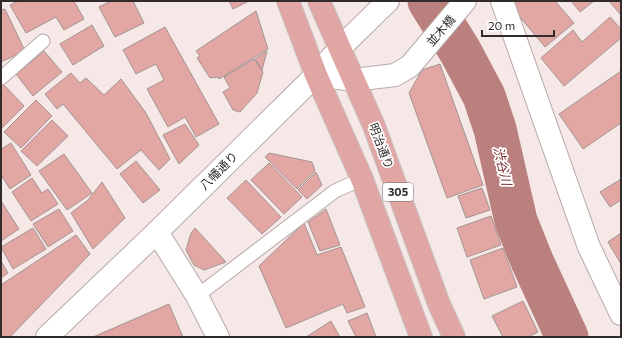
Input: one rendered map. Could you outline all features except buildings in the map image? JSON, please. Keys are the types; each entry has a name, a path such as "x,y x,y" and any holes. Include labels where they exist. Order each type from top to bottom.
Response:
{"main road":[{"name":"305","path":"288,1 316,76 362,179 421,337"},
{"name":"明治通り","path":"319,1 374,126 439,304 454,337"}],"street":[{"name":"八幡通り","path":"47,337 157,232 316,76 340,48 388,1"},
{"path":"502,1 589,247 621,314"},
{"name":"並木橋","path":"316,76 354,80 395,75 410,66 464,3"},
{"path":"157,232 197,296 218,337"}],"lane":[{"path":"1,78 43,41"},
{"path":"197,296 335,191 362,179"}],"waterway":[{"name":"渋谷川","path":"429,1 460,51 484,96 495,129 516,221 532,261 567,337"}]}
